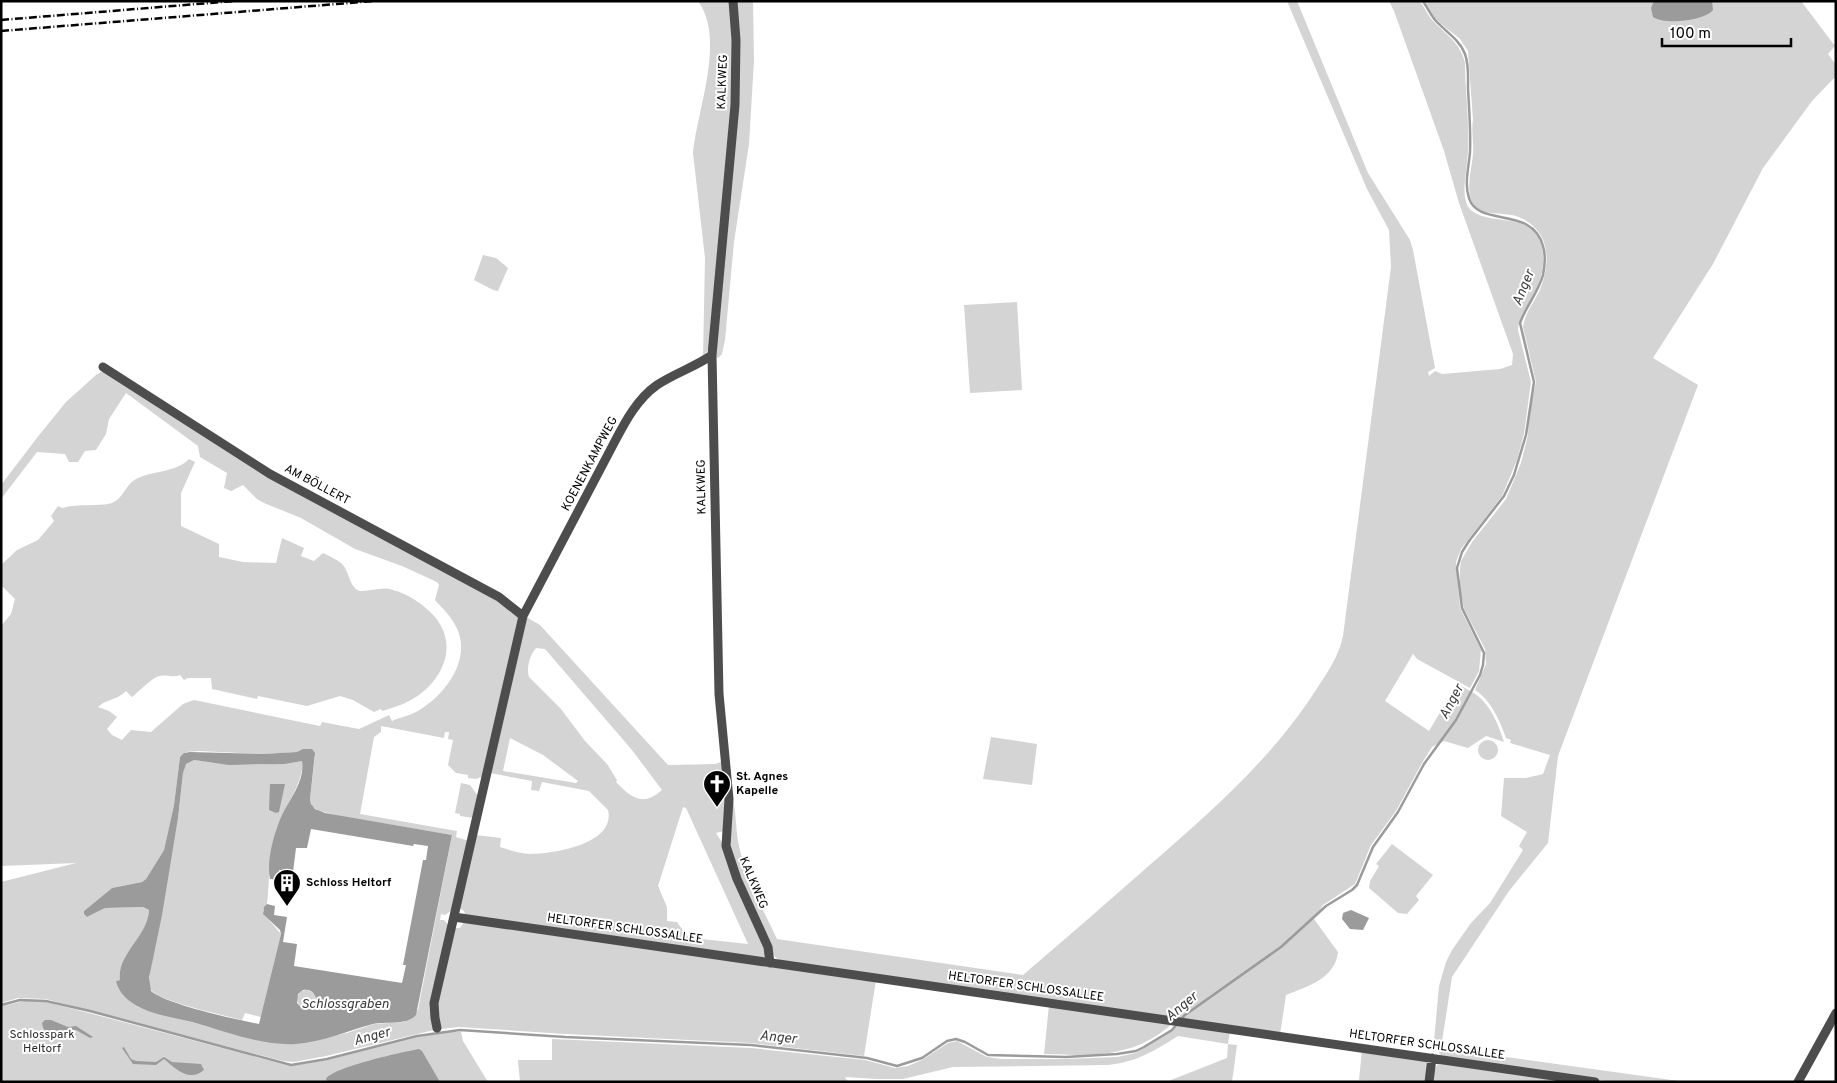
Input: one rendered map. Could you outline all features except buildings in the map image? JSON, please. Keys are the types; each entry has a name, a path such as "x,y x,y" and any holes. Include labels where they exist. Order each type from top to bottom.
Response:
{"street":[{"name":"KALKWEG","path":"733,1 736,40 735,105 712,355 719,686 729,799 726,846 737,879 768,947 771,958 770,963"},
{"name":"KOENENKAMPWEG","path":"523,616 622,429 641,398 657,385 712,355"},
{"name":"AM BÖLLERT","path":"103,367 270,474 499,598 523,616"},
{"path":"437,1028 434,1018 434,1004 523,616"},
{"name":"HELTORFER SCHLOSSALLEE","path":"454,917 1595,1082"},
{"path":"1798,1082 1836,1012"},
{"path":"1429,1082 1432,1058"}],"green space":[{"path":"698,1 732,1 734,70 710,346 703,358 705,258 693,153 708,75 710,35 706,17"},
{"path":"735,1 753,1 754,61 749,144 734,242 725,340 722,354 718,358 715,356 737,108"},
{"path":"1287,1 1297,1 1368,173 1410,240 1435,368 1428,372 1429,376 1435,371 1442,374 1500,369 1512,365 1513,354 1459,203 1444,151 1389,1 1420,1 1432,20 1453,40 1463,56 1465,63 1468,138 1465,198 1469,208 1477,214 1486,217 1520,223 1530,228 1537,235 1542,247 1543,264 1539,281 1533,297 1522,315 1518,330 1531,382 1524,434 1517,460 1502,496 1461,549 1456,562 1460,608 1481,650 1479,671 1470,688 1417,659 1413,654 1385,701 1429,731 1457,684 1483,700 1497,723 1504,742 1486,736 1468,748 1444,741 1432,747 1396,811 1371,845 1355,884 1323,905 1314,919 1338,952 1336,961 1332,969 1319,980 1286,995 1280,1035 782,962 771,951 729,851 731,793 742,858 755,894 777,939 1023,975 1175,843 1240,782 1281,738 1299,715 1332,664 1343,636 1391,267 1389,230 1367,189"},
{"path":"1425,1 1801,1 1835,46 1828,54 1836,65 1836,76 1812,101 1763,168 1713,264 1653,358 1698,385 1558,756 1548,843 1509,891 1452,977 1441,1048 1686,1082 1612,1082 1442,1057 1439,1053 1440,1049 1433,1052 1439,986 1446,962 1471,923 1490,903 1523,850 1519,846 1527,832 1501,816 1504,778 1526,778 1543,774 1550,755 1510,743 1511,740 1506,738 1498,718 1490,705 1475,690 1486,664 1485,649 1464,609 1460,590 1461,561 1472,542 1506,499 1521,463 1528,435 1529,414 1536,382 1523,327 1527,313 1539,292 1546,267 1545,244 1535,228 1525,220 1512,215 1483,211 1475,206 1472,201 1469,188 1473,154 1473,120 1468,51 1460,39 1435,19"},
{"path":"483,255 496,258 508,268 498,291 474,280"},
{"path":"1017,302 1022,390 970,393 964,305"},
{"path":"107,371 250,463 499,599 519,618 484,776 476,779 468,778 468,775 456,773 448,765 453,740 448,739 449,732 445,732 444,738 381,726 381,732 374,737 360,814 457,831 456,837 469,841 452,910 445,915 441,914 440,920 444,920 449,926 434,1030 294,1062 283,1061 46,999 18,998 1,1003 1,882 76,863 1,866 1,626 11,614 15,599 1,585 1,565 17,550 38,540 54,521 51,516 58,506 62,508 112,503 136,479 178,467 189,459 195,462 181,493 181,526 219,544 219,557 243,562 276,563 282,538 304,548 301,556 314,561 323,553 341,563 353,585 359,591 389,589 416,600 435,617 442,628 446,640 444,663 431,684 422,693 408,702 382,711 381,709 374,712 353,700 340,696 307,706 258,696 257,699 212,689 211,678 188,678 184,680 180,675 159,676 132,697 126,691 98,707 109,711 117,717 107,729 112,735 122,740 131,730 151,732 183,704 194,700 320,726 322,722 359,729 389,715 392,721 418,711 439,695 453,676 461,654 461,642 456,626 435,600 439,585 437,582 402,566 355,549 301,518 257,499 243,485 231,491 224,488 227,473 200,457 198,446 126,393 109,419 106,434 96,450 85,451 78,462 69,462 65,454 37,452 1,499 1,485 40,434 66,402 101,372","holes":["199,751 263,754 299,752 315,756 310,799 312,806 319,811 452,835 418,1010 404,1022 374,1024 347,1033 285,1044 246,1037 147,1010 138,1007 123,995 116,981 120,980 124,959 142,933 148,920 149,910 143,907 105,908 87,917 84,911 112,888 142,882 146,879 164,850 174,805 180,757 186,752"]},
{"path":"526,617 540,625 668,765 715,764 724,761 728,798 724,831 716,833 723,844 766,953 765,957 761,959 466,917 464,911 459,908 476,835 501,838 500,847 515,852 541,854 581,845 603,831 608,822 608,810 589,791 542,782 539,791 531,790 532,781 490,773","holes":["536,648 545,649 632,750 662,790 649,798 643,799 632,796 616,782 617,780 607,764 585,741 561,709 529,677 529,662","510,738 543,755 578,781 576,783 503,771","683,807 686,808 748,944 687,936 677,922 667,921 667,907 658,886"]},
{"path":"991,737 1037,744 1032,785 983,779"},
{"path":"1488,740 1495,743 1498,750 1495,757 1488,760 1481,757 1478,750 1481,743"},
{"path":"194,760 254,765 288,763 301,760 303,762 296,789 279,822 273,840 267,904 263,913 281,934 261,1017 245,1013 242,1020 193,1008 156,994 149,985 178,818 183,773 185,765"},
{"path":"461,783 470,785 478,796 474,818 460,816 460,814 455,813"},
{"path":"1392,844 1433,875 1416,896 1419,900 1407,914 1398,913 1369,888 1370,881 1379,866 1376,864"},
{"path":"464,922 876,980 864,1056 751,1043 459,1027 441,1029 436,1010 454,928 460,928"},
{"path":"302,990 310,990 315,995 313,1006 302,1008 297,1003 297,995"},
{"name":"Schlosspark Heltorf","path":"30,1000 46,1002 290,1066 328,1060 418,1037 448,1032 461,1032 463,1041 488,1082 1,1082 1,1006"},
{"path":"1049,1005 1173,1023 1144,1043 1128,1049 1096,1054 1044,1054"},
{"path":"1178,1024 1230,1031 1228,1044 1178,1036 1153,1051 1118,1064 953,1067 903,1079 845,1077 848,1082 520,1082 518,1060 552,1060 552,1039 751,1048 865,1060 895,1068 908,1066 922,1060 948,1043 957,1041 987,1057 1001,1059 1117,1057 1136,1053 1173,1030"},
{"path":"1228,1044 1237,1045 1232,1082 1166,1082 1227,1058"},
{"path":"1362,1050 1424,1059 1428,1063 1428,1082 1359,1080"},
{"path":"1439,1063 1580,1082 1431,1082 1433,1071"}],"water":[{"path":"1654,1 1712,1 1713,10 1708,14 1693,19 1666,21 1653,17 1651,8"},
{"name":"Schlossgraben","path":"303,749 312,749 315,753 310,799 315,809 325,813 452,835 416,1015 407,1021 378,1023 315,1041 283,1044 256,1040 159,1014 132,1003 122,994 116,981 120,980 120,970 123,961 144,929 149,910 143,907 105,908 87,917 84,911 112,888 142,882 146,879 164,850 174,805 180,757 184,753 190,752 263,754 297,752","holes":["194,760 229,765 284,764 302,761 300,781 284,811 275,835 270,854 270,879 278,880 279,870 293,872 296,848 307,848 311,829 413,846 414,844 428,846 426,860 423,860 403,965 406,965 402,983 294,966 297,944 283,942 287,917 274,915 275,906 267,904 264,907 263,914 280,930 281,934 259,1024 186,1006 151,991 149,978 162,915 178,818 183,773 186,764","303,990 313,993 316,999 311,1007 302,1008 297,1003 298,994"]},
{"path":"270,784 285,784 279,812 276,813 269,810"},
{"path":"1351,910 1369,918 1363,930 1350,929 1342,919 1343,913"},
{"path":"45,1020 51,1020 68,1027 76,1026 93,1037 90,1038 76,1030 59,1037 52,1036 43,1028 42,1023"},
{"path":"124,1047 131,1059 136,1061 156,1062 164,1057 172,1062 201,1064 204,1070 198,1074 188,1075 182,1073 164,1059 156,1065 133,1064 122,1048"},
{"path":"419,1049 440,1082 327,1082 326,1079 331,1074 354,1065"}],"waterway":[{"name":"Anger","path":"1181,1019 1281,947 1326,906 1357,885 1373,847 1398,812 1424,764 1456,720 1480,675 1483,665 1484,653 1462,608 1457,568 1462,552 1469,541 1504,496 1514,475 1526,435 1534,382 1520,323 1541,282 1545,253 1537,233 1528,225 1483,212 1474,207 1469,198 1467,181 1470,136 1466,58 1460,44 1435,20 1423,1"},
{"name":"Anger","path":"1,1005 20,1000 46,1001 291,1065 327,1059 417,1036 460,1030 565,1037 751,1045 867,1058 897,1066 922,1058 947,1041 956,1039 988,1055 1066,1057 1117,1054 1136,1051 1172,1030 1177,1024"}],"railway":[{"path":"1,20 234,1"},
{"path":"1,31 374,1"}],"place":[{"name":"St. Agnes Kapelle","path":"717,808"},
{"name":"Schloss Heltorf","path":"287,907"}]}
